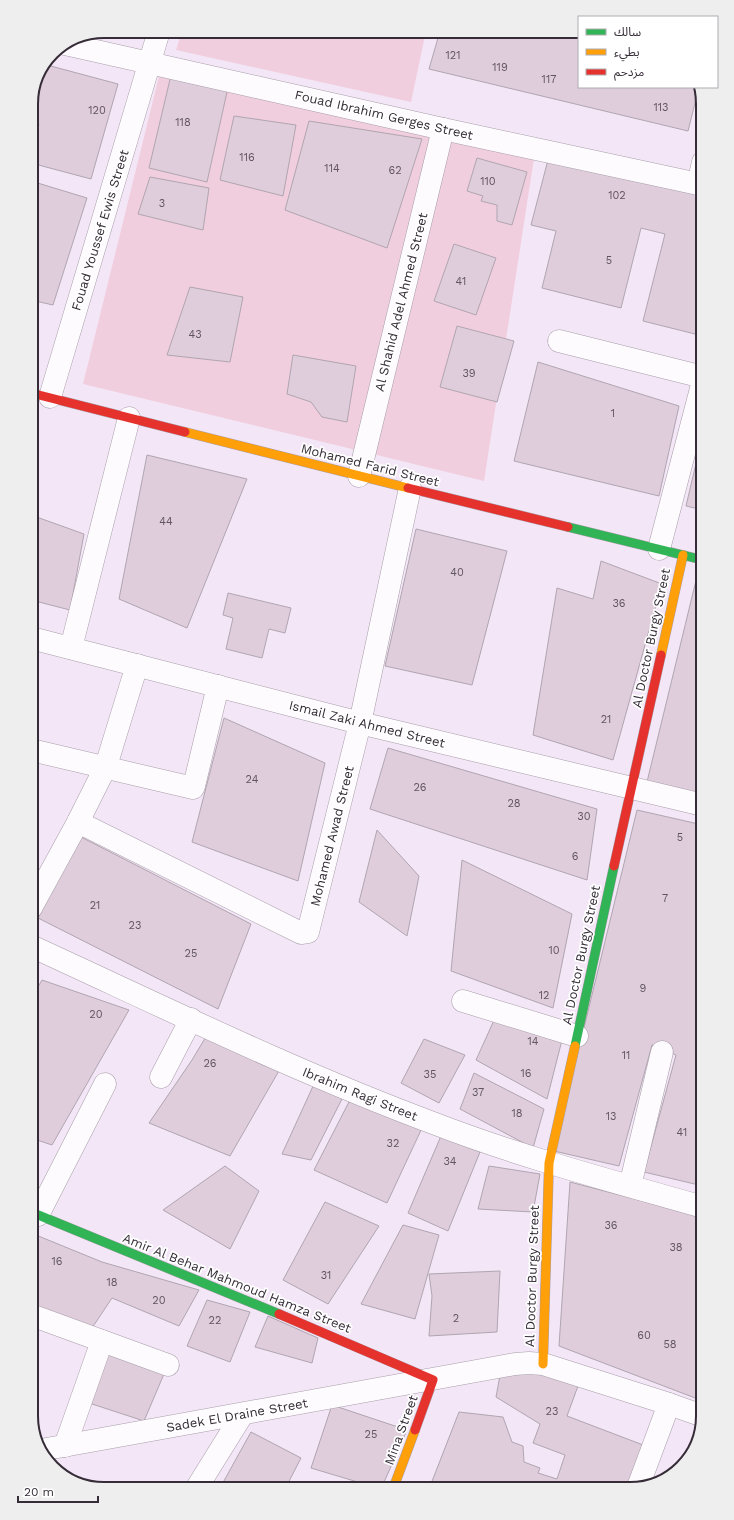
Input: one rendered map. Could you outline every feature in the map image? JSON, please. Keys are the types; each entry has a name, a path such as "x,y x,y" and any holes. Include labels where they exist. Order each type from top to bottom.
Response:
{"street":[{"name":"Fouad Youssef Ewis Street","path":"40,395 157,38"},
{"name":"Fouad Ibrahim Gerges Street","path":"73,46 443,129 696,183"},
{"name":"Al Shahid Adel Ahmed Street","path":"359,476 443,129"},
{"path":"559,341 696,375"},
{"name":"Mohamed Farid Street","path":"40,395 359,476 696,558"},
{"path":"659,549 696,408"},
{"path":"71,648 129,418"},
{"name":"Mohamed Awad Street","path":"78,822 301,933 306,933 309,929 360,723 410,488"},
{"name":"Al Doctor Burgy Street","path":"543,1364 549,1163 683,555"},
{"name":"Ismail Zaki Ahmed Street","path":"38,640 360,723 696,803"},
{"path":"38,895 78,822 106,766 137,665"},
{"path":"38,751 194,787 218,686"},
{"name":"Ibrahim Ragi Street","path":"38,949 304,1071 433,1124 549,1163 696,1205"},
{"path":"463,1001 577,1036"},
{"path":"161,1077 191,1019"},
{"path":"630,1186 662,1052"},
{"path":"38,1207 105,1084"},
{"name":"Amir Al Behar Mahmoud Hamza Street","path":"38,1216 332,1336 433,1380"},
{"path":"38,1318 168,1365"},
{"path":"65,1446 102,1341"},
{"name":"Sadek El Draine Street","path":"47,1449 242,1415 515,1364 529,1363 543,1364 696,1414"},
{"name":"Mina Street","path":"396,1482 433,1380"},
{"path":"640,1481 669,1404"},
{"path":"200,1482 242,1415"}],"shaded area":[{"path":"180,38 425,38 411,102 176,50"},
{"path":"164,56 535,152 484,481 83,384"}],"building":[{"path":"438,38 578,38 578,88 694,88 696,100 688,131 429,69"},
{"path":"51,66 118,84 91,179 38,165 38,99 40,87"},
{"path":"172,71 229,83 207,182 149,168"},
{"path":"234,116 296,125 283,196 220,180"},
{"path":"309,121 422,139 387,248 285,210"},
{"path":"549,156 696,193 696,334 643,321 665,234 641,228 621,308 542,288 556,231 531,225"},
{"path":"477,158 527,172 512,225 497,221 497,205 481,201 483,196 467,191"},
{"path":"150,177 209,188 203,230 138,214"},
{"path":"38,183 87,198 53,305 38,302"},
{"path":"454,244 496,258 476,315 434,301"},
{"path":"190,287 243,297 230,362 167,355"},
{"path":"457,326 514,341 497,402 440,387"},
{"path":"293,355 356,366 347,422 322,417 311,402 287,394"},
{"path":"538,362 679,406 659,496 514,461"},
{"path":"147,455 247,479 187,628 119,599"},
{"path":"696,464 696,508 686,506"},
{"path":"38,518 84,534 70,610 38,602"},
{"path":"416,529 507,551 472,685 385,666"},
{"path":"601,561 662,584 613,760 533,735 557,588 593,599"},
{"path":"696,580 696,795 647,782"},
{"path":"228,593 291,608 285,633 269,629 262,658 226,649 233,618 223,615"},
{"path":"224,718 325,763 298,881 192,842"},
{"path":"388,748 597,809 587,880 370,809"},
{"path":"637,810 696,823 696,1184 644,1172 676,1055 652,1045 619,1166 554,1151"},
{"path":"377,830 419,876 407,936 359,902"},
{"path":"81,837 251,924 218,1009 38,918"},
{"path":"462,860 572,914 553,1008 451,971"},
{"path":"42,980 129,1010 52,1145 38,1140 38,987"},
{"path":"495,1018 562,1040 547,1099 476,1060"},
{"path":"210,1030 284,1062 230,1156 149,1123 192,1060"},
{"path":"424,1039 465,1055 439,1103 401,1083"},
{"path":"474,1073 544,1109 533,1148 460,1109"},
{"path":"314,1084 344,1095 311,1160 282,1154"},
{"path":"351,1098 422,1128 387,1203 314,1170"},
{"path":"441,1136 480,1152 448,1231 408,1213"},
{"path":"225,1166 259,1191 230,1249 163,1210"},
{"path":"489,1166 540,1174 533,1212 478,1209"},
{"path":"570,1182 696,1215 696,1398 559,1346"},
{"path":"325,1202 379,1226 328,1304 283,1280"},
{"path":"403,1225 439,1235 415,1319 361,1304"},
{"path":"38,1236 102,1262 199,1290 179,1326 112,1298 90,1331 38,1306"},
{"path":"500,1271 497,1332 429,1336 432,1296 429,1274"},
{"path":"207,1300 250,1312 230,1362 187,1346"},
{"path":"268,1316 318,1338 312,1363 255,1347"},
{"path":"105,1348 164,1374 144,1421 86,1402"},
{"path":"524,1367 578,1386 567,1416 651,1448 634,1482 432,1482 459,1412 503,1417 512,1442 523,1446 524,1462 540,1468 538,1473 557,1479 565,1455 533,1443 540,1424 496,1397 501,1370"},
{"path":"332,1405 407,1430 384,1482 358,1482 311,1468"},
{"path":"251,1432 301,1458 289,1482 223,1482"}],"traffic: fast":[{"path":"568,527 696,558"},
{"path":"575,1046 614,866"},
{"path":"38,1215 279,1314"}],"traffic: slow":[{"path":"185,432 408,488"},
{"path":"661,655 683,555"},
{"path":"543,1364 549,1163 575,1046"},
{"path":"396,1482 415,1430"}],"traffic: jam":[{"path":"38,395 185,432"},
{"path":"408,488 568,527"},
{"path":"614,866 661,655"},
{"path":"279,1314 433,1380 415,1430"}]}
